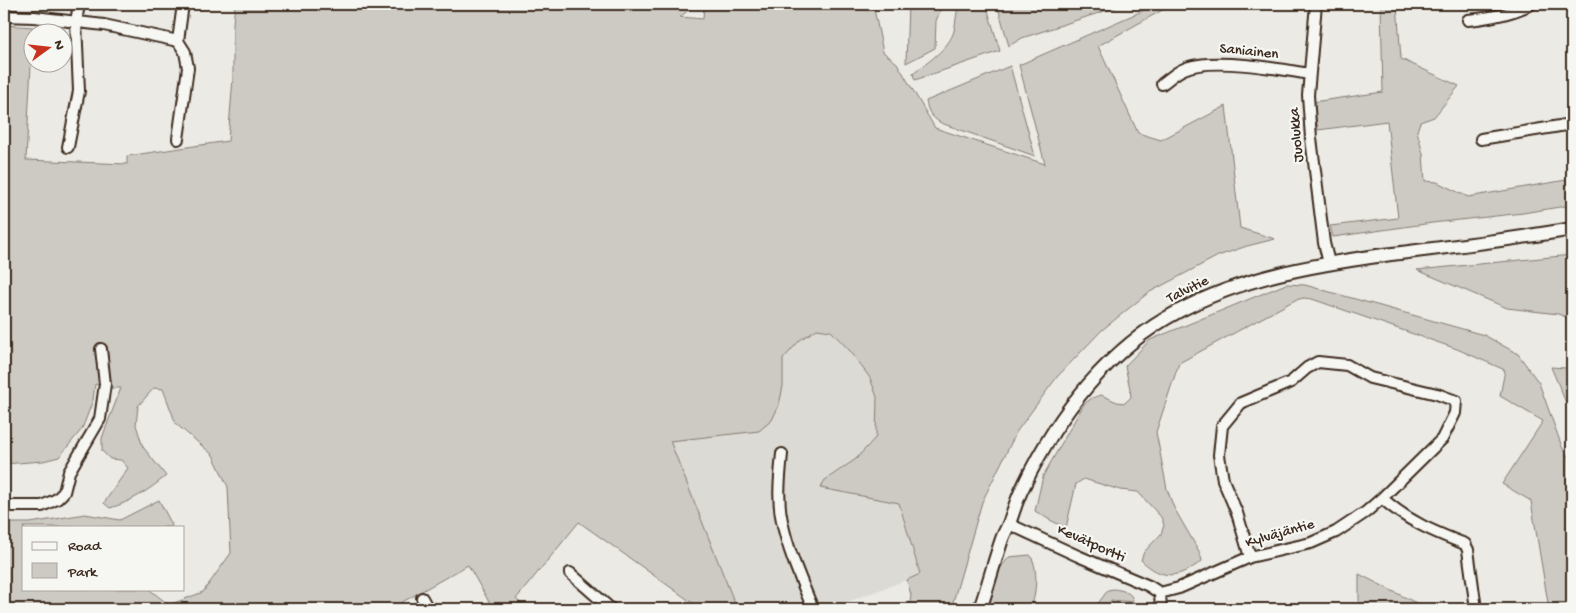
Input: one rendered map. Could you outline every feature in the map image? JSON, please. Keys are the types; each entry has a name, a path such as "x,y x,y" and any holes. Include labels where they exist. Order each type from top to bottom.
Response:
{"street":[{"path":"68,147 79,91 76,22 79,4"},
{"path":"178,139 188,68 185,52 178,41 183,4"},
{"name":"Juolukka","path":"1316,4 1308,95 1311,138 1324,243 1329,263"},
{"path":"1468,20 1493,18 1522,9 1531,4"},
{"path":"4,16 34,17 104,25 178,41"},
{"name":"Saniainen","path":"1162,84 1185,68 1211,63 1309,74"},
{"path":"1481,139 1572,124"},
{"name":"Talvitie","path":"980,609 1003,537 1023,487 1066,412 1098,374 1129,345 1156,324 1223,291 1278,273 1329,263 1520,238 1572,229"},
{"path":"4,506 42,506 57,500 64,492 70,472 100,418 105,384 102,349"},
{"name":"Kylväjäntie","path":"1160,593 1178,588 1250,557 1312,543 1336,532 1366,512 1382,498 1442,438 1455,413 1456,401 1437,394 1370,378 1347,366 1318,362 1307,368 1291,382 1273,388 1241,404 1222,426 1219,455 1223,480 1237,513 1250,557"},
{"path":"782,454 781,519 794,564 813,609"},
{"path":"1382,498 1396,511 1423,527 1465,544 1468,550 1476,609"},
{"name":"Kevätportti","path":"1009,524 1149,586 1160,593"},
{"path":"570,573 611,609"},
{"path":"1160,593 1162,609"},
{"path":"422,598 428,609"}],"shaded area":[{"path":"817,329 831,331 851,352 870,378 877,397 876,437 856,459 825,480 899,503 920,575 828,609 737,609 669,440 759,431 783,386 782,359 800,340"}],"green space":[{"path":"235,4 690,4 691,8 680,17 703,19 704,5 707,4 873,4 883,52 897,63 935,128 1045,164 1019,65 1158,4 1173,4 1098,46 1138,133 1161,140 1226,106 1240,228 1275,239 1218,256 1148,293 1102,330 1057,377 1017,431 982,502 951,609 909,609 911,595 907,580 920,574 899,503 820,488 825,480 856,459 876,437 877,397 870,378 851,352 831,331 817,329 800,340 783,359 783,386 779,405 772,420 759,431 670,441 737,609 701,609 579,522 516,599 527,609 493,609 468,565 390,609 4,609 4,523 30,523 85,514 120,520 159,500 172,525 22,526 22,590 150,590 169,605 203,592 231,553 228,487 213,455 176,424 163,389 154,388 138,406 136,425 143,447 166,476 132,499 110,508 104,503 128,468 121,460 110,459 102,451 102,438 121,388 108,388 95,384 93,400 82,429 59,457 43,461 4,464 4,25 22,26 22,72 31,72 26,160 127,164 127,156 228,141 233,78"},
{"path":"908,4 943,4 936,21 935,48 906,63"},
{"path":"959,4 986,4 1000,51 915,80 913,74 936,55 951,38"},
{"path":"997,4 1126,4 1022,38 1009,46"},
{"path":"1381,4 1397,4 1401,59 1459,86 1434,117 1420,122 1417,131 1423,154 1425,181 1437,182 1468,197 1572,179 1572,205 1333,237 1330,226 1398,218 1387,121 1318,130 1313,102 1383,92"},
{"path":"1010,66 1035,156 941,123 932,116 927,105 926,101"},
{"path":"1572,255 1572,319 1558,314 1507,308 1417,270"},
{"path":"1286,284 1305,285 1484,335 1518,354 1539,383 1562,447 1572,463 1572,609 1549,609 1531,501 1502,484 1543,421 1500,396 1505,370 1457,349 1312,299 1295,300 1179,363 1156,432 1167,489 1174,508 1200,553 1202,561 1186,571 1171,575 1149,567 1141,560 1144,552 1161,534 1164,525 1161,517 1138,492 1120,490 1084,479 1076,484 1066,528 1035,511 1043,476 1084,404 1092,398 1101,395 1117,402 1125,403 1131,397 1125,366 1150,340"},
{"path":"1551,367 1572,370 1572,417"},
{"path":"1030,555 1036,574 1031,608 988,609 999,570 1009,557"},
{"path":"1359,574 1426,608 1359,609"},
{"path":"1113,589 1129,594 1133,602 1111,600 1107,609 1094,609 1108,590"}]}
